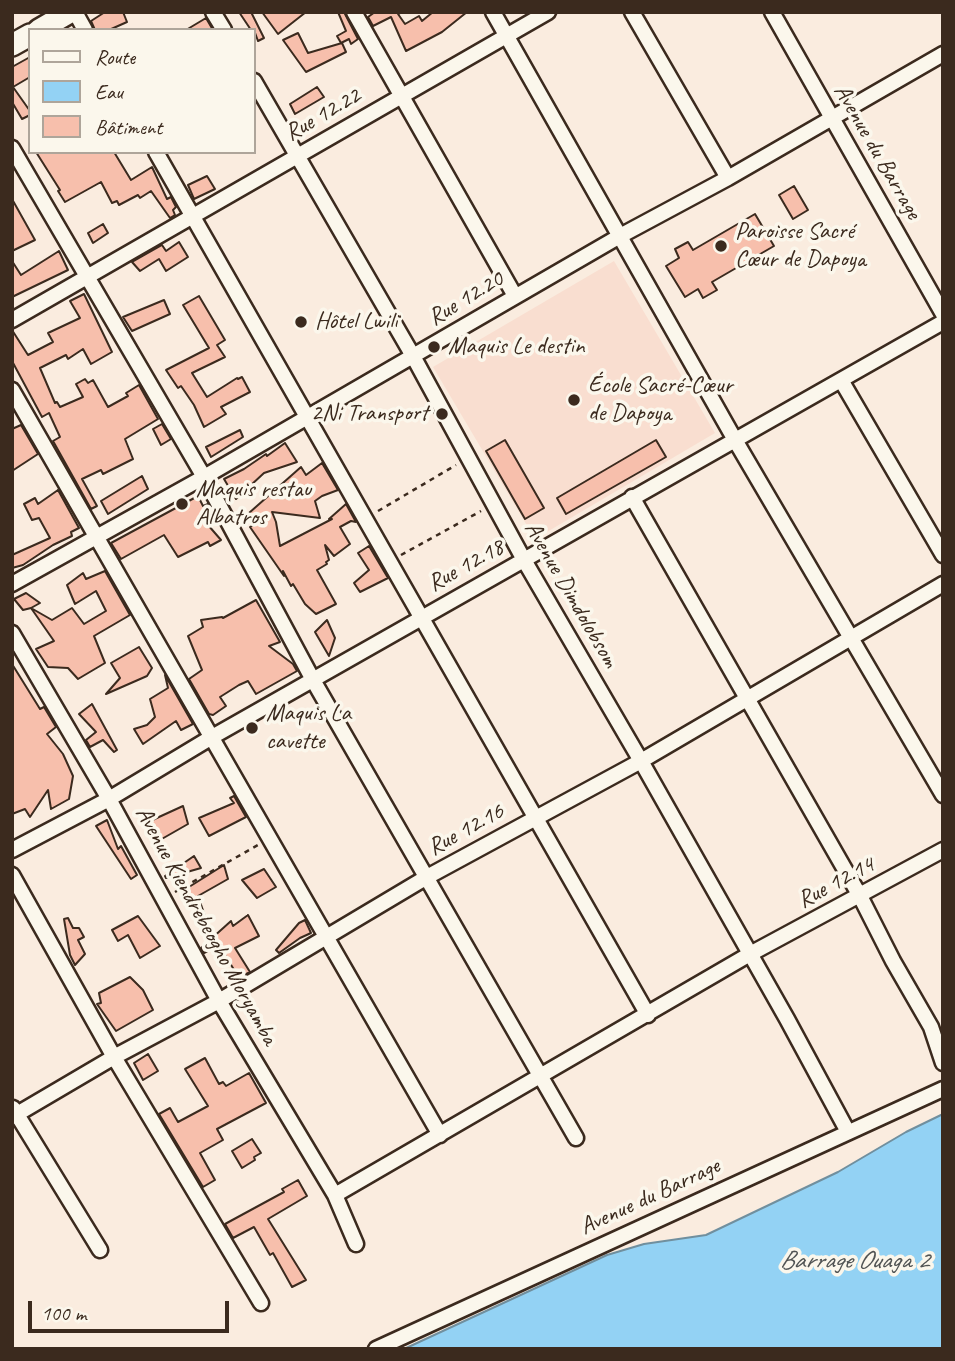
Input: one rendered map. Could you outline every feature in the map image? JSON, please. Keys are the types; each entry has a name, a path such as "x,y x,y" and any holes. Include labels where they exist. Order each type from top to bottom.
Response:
{"main road":[{"path":"42,28 72,12"},
{"path":"12,44 28,36"}],"street":[{"path":"72,12 84,28"},
{"path":"213,12 223,28"},
{"path":"354,12 515,296"},
{"path":"493,12 734,440 943,794"},
{"name":"Rue 12.22","path":"12,320 548,12"},
{"path":"632,12 728,178"},
{"name":"Avenue du Barrage","path":"772,12 943,314"},
{"name":"Rue 12.20","path":"12,584 204,477 620,236 728,178 831,117 941,60"},
{"name":"Avenue Dimdolobsom","path":"256,84 413,356 524,560 641,761 848,1132"},
{"path":"12,148 204,477 313,680 576,1138"},
{"path":"157,154 648,1015"},
{"name":"Rue 12.18","path":"12,850 109,799 421,617 943,322"},
{"path":"841,380 943,555"},
{"path":"12,390 440,1135"},
{"path":"632,497 860,896 931,1027 943,1063"},
{"name":"Rue 12.16","path":"14,1113 219,1001 427,877 641,761 943,584"},
{"name":"Avenue Kiendrebeogho Moryamba","path":"12,633 109,799 219,1001 335,1195 356,1244"},
{"name":"Rue 12.14","path":"335,1195 750,954 943,850"},
{"path":"12,874 114,1057 261,1303"},
{"name":"Avenue du Barrage","path":"376,1349 943,1088"},
{"path":"14,1113 100,1250"}],"path":[{"path":"365,518 468,458"},
{"path":"390,562 493,504"},
{"path":"164,900 270,839"}],"shaded area":[{"name":"École Sacré-Cœur de Dapoya","path":"614,261 715,433 535,539 433,367"}],"water":[{"name":"Barrage Ouaga 2","path":"943,1114 943,1349 404,1349 607,1255 644,1244 706,1235 838,1172 906,1132"}],"building":[{"path":"105,12 123,12 127,22 114,28 94,28 91,21"},
{"path":"239,12 251,12 264,38 258,41 256,28 250,28"},
{"path":"262,12 306,12 278,34"},
{"path":"338,12 344,12 358,39 351,44 349,39 341,43 337,36 346,31"},
{"path":"375,12 402,12 398,14 405,24 419,16 422,21 433,12 467,12 442,32 406,51 391,17 373,26 368,17"},
{"path":"206,18 212,28 189,28"},
{"path":"298,33 308,53 342,43 346,52 306,72 283,40"},
{"path":"28,58 28,78 13,87 28,108 28,116 22,119 12,102 12,67"},
{"path":"317,87 324,97 295,114 290,104"},
{"path":"37,154 115,154 131,180 152,167 167,199 171,197 176,207 173,210 175,215 170,218 151,191 119,205 117,201 112,203 101,182 65,202 58,191 60,190"},
{"path":"207,176 215,189 194,199 188,185"},
{"path":"794,186 808,210 793,219 779,195"},
{"path":"12,199 35,240 12,251"},
{"path":"755,214 774,246 712,282 717,290 703,298 698,289 685,297 666,266 679,258 675,249 688,242 693,250"},
{"path":"103,224 108,233 93,243 88,233"},
{"path":"179,242 188,257 166,271 159,259 140,271 132,262 162,245 166,251"},
{"path":"59,251 68,270 12,297 12,261 21,275"},
{"path":"84,294 112,352 91,364 83,349 68,359 66,355 40,368 55,403 60,407 83,397 76,384 85,379 88,383 93,380 108,407 128,396 126,393 139,385 158,419 125,439 133,459 103,474 101,470 82,479 97,506 91,509 53,441 60,437 49,413 42,417 12,361 12,330 28,355 53,342 48,333 80,318 70,301"},
{"path":"199,296 225,340 217,345 225,357 192,373 207,397 242,377 250,392 221,407 226,414 204,427 194,405 166,370 209,348 183,305"},
{"path":"164,300 170,314 132,331 123,317"},
{"path":"162,424 171,439 161,445 153,429"},
{"path":"21,425 38,454 12,471 12,429"},
{"path":"240,430 243,437 211,457 206,447"},
{"path":"505,440 544,508 525,519 486,451"},
{"path":"656,440 666,457 566,514 557,498"},
{"path":"285,443 297,462 264,473 236,499 224,479"},
{"path":"322,463 338,490 315,501 320,518 272,512 280,546 332,519 329,519 346,504 356,522 351,521 340,527 350,544 334,556 325,545 329,560 317,570 336,604 316,614 305,604 293,584 291,586 250,527 257,523 249,513 301,467 306,475"},
{"path":"142,476 148,489 108,514 101,501"},
{"path":"58,490 79,528 71,532 72,536 23,565 12,568 12,555 50,538 39,518 32,520 24,504 35,498 38,504"},
{"path":"198,496 203,506 208,504 215,518 208,525 221,540 210,546 208,542 178,557 164,535 121,559 111,543"},
{"path":"369,546 388,578 360,592 354,583 369,570 358,553"},
{"path":"105,571 130,615 94,636 105,663 78,679 68,668 48,667 36,649 54,641 31,608 52,620 72,608 84,624 106,611 96,591 75,604 67,585 83,573 86,579"},
{"path":"26,593 40,603 23,610 14,599"},
{"path":"256,600 280,642 269,646 293,664 297,671 256,694 248,681 239,685 220,697 226,706 213,715 209,714 189,679 202,670 188,636 203,627 201,620 223,618"},
{"path":"327,620 335,638 329,656 315,632"},
{"path":"139,647 152,668 147,676 106,694 120,678 111,663"},
{"path":"12,664 40,709 44,707 56,727 47,734 63,754 73,776 69,799 51,809 48,790 30,817 25,809 12,814"},
{"path":"165,675 193,724 181,730 176,721 143,744 134,729 147,725 155,717 150,699 168,688"},
{"path":"92,704 117,750 114,752 103,740 90,747 86,740 96,732 79,714"},
{"path":"234,796 246,817 209,836 199,818 234,803 230,798"},
{"path":"183,806 188,824 153,844 148,822"},
{"path":"107,820 118,849 121,846 137,875 131,879 96,826"},
{"path":"194,856 201,868 166,878 165,876"},
{"path":"224,865 228,879 198,896 206,919 181,892"},
{"path":"264,869 276,887 257,898 242,880"},
{"path":"248,915 259,936 235,948 250,972 239,978 219,945 204,953 201,948 231,921 233,926"},
{"path":"138,916 160,946 140,958 128,935 118,941 112,930"},
{"path":"68,918 73,928 79,928 84,937 78,940 85,954 75,965 70,955 64,919"},
{"path":"305,920 311,933 279,953 276,950 299,923"},
{"path":"130,977 143,990 153,1010 116,1031 97,1004 101,1003 99,993"},
{"path":"148,1054 158,1071 143,1080 134,1063"},
{"path":"205,1058 219,1084 223,1082 226,1086 249,1073 266,1103 217,1129 223,1140 200,1153 215,1180 203,1187 159,1114 170,1108 178,1122 208,1106 185,1069"},
{"path":"252,1139 261,1153 242,1168 232,1151"},
{"path":"298,1180 307,1196 268,1219 306,1280 292,1287 273,1253 270,1255 254,1227 233,1238 225,1224 284,1192 282,1189"}],"place":[{"name":"Paroisse Sacré Cœur de Dapoya","path":"721,246"},
{"name":"Hôtel Lwili","path":"301,322"},
{"name":"Maquis Le destin","path":"434,347"},
{"name":"École Sacré-Cœur de Dapoya","path":"574,400"},
{"name":"2Ni Transport","path":"442,414"},
{"name":"Maquis restau Albatros","path":"182,504"},
{"name":"Maquis La cavette","path":"252,728"}]}
